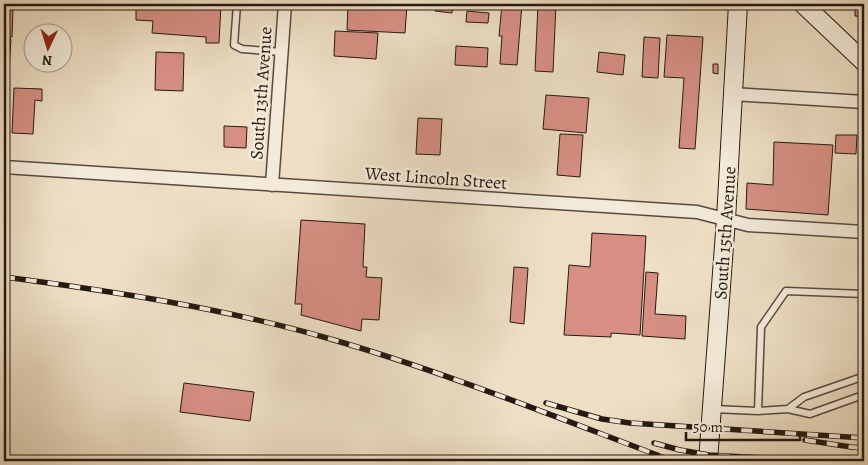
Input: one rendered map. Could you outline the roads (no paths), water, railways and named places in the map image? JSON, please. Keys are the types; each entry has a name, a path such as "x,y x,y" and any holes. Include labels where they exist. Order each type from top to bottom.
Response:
{"main road":[{"name":"South 15th Avenue","path":"713,460 713,409 738,4"},
{"path":"803,4 864,62"}],"street":[{"name":"South 13th Avenue","path":"272,185 285,4"},
{"path":"733,94 864,102"},
{"name":"West Lincoln Street","path":"4,167 697,212 748,225 864,232"}],"lane":[{"path":"236,4 234,44 242,49 282,52"},
{"path":"758,411 762,328 786,291 864,294"},
{"path":"788,409 804,397 858,378 864,378"},
{"path":"713,409 758,411 788,409 810,414 863,395 864,393"}],"railway":[{"path":"4,277 85,288 207,309 327,338 458,381 673,461"},
{"path":"546,403 602,419 630,423 864,438"},
{"path":"805,440 864,448"},
{"path":"654,443 709,455 821,461"}]}
